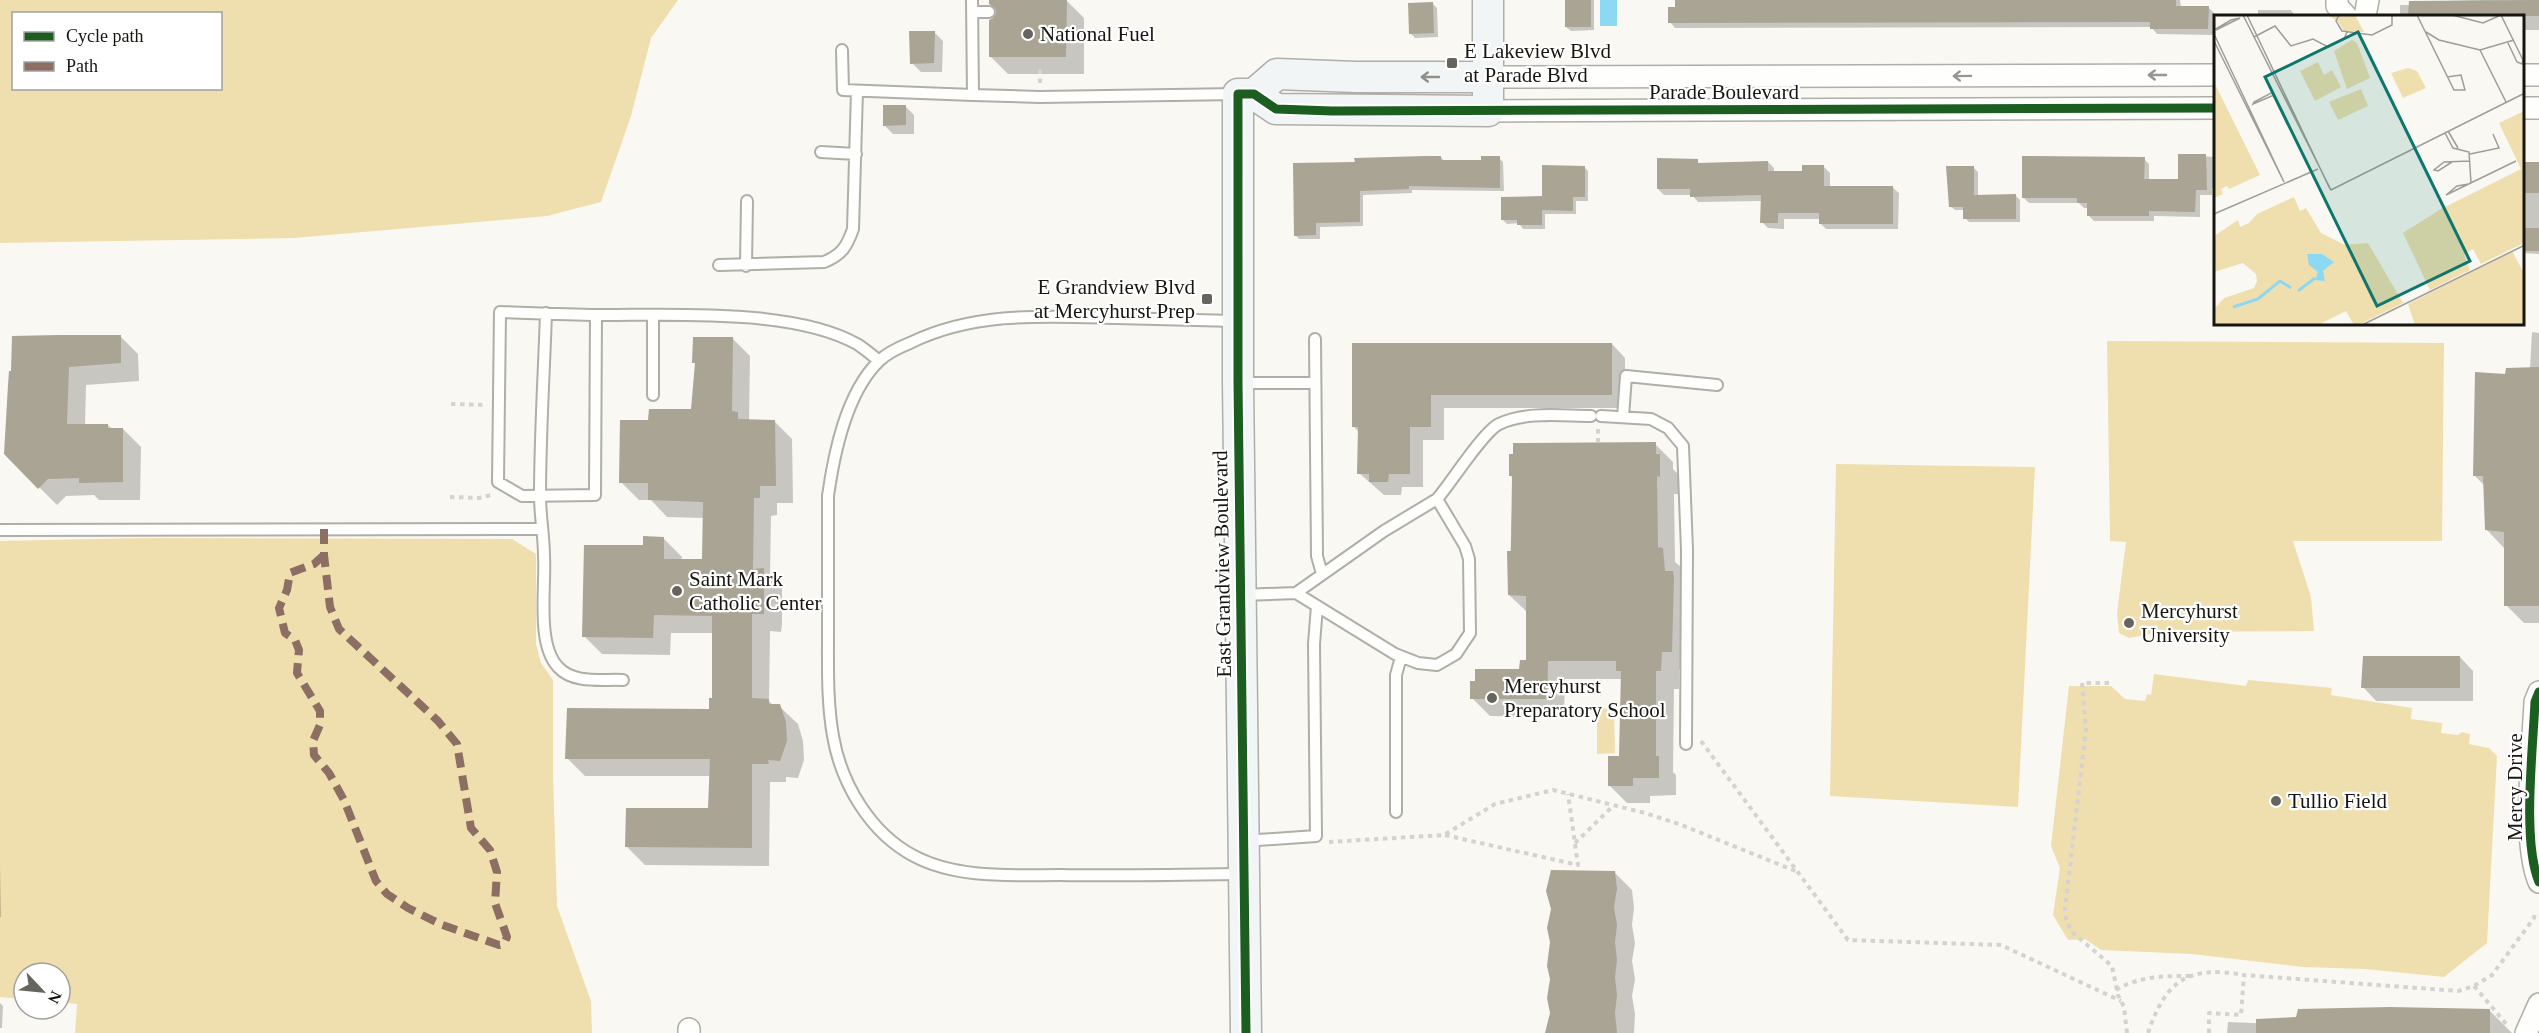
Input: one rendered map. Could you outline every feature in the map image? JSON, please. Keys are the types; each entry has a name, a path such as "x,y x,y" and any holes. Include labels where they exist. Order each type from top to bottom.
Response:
{"street":[{"path":"1488,0 1488,111"},
{"path":"2337,0 2337,6 2345,15"},
{"path":"2367,15 2368,0"},
{"name":"Parade Boulevard","path":"2214,75 1489,77 1277,74 1246,94 1276,110 2214,108"},
{"name":"East Grandview Boulevard","path":"1246,94 1238,382 1246,1033"},
{"name":"Mercy Drive","path":"2539,692 2535,702 2530,822 2533,857 2539,882"},
{"path":"2519,1031 2539,1004"}],"lane":[{"path":"972,0 973,95"},
{"path":"972,12 989,12"},
{"path":"842,50 843,90 1051,97 1246,94"},
{"path":"718,265 824,262 837,257 847,246 853,229 857,90"},
{"path":"821,152 856,154"},
{"path":"746,266 747,201"},
{"path":"596,315 595,495 522,496 498,482 500,312 722,315 798,325 834,334 858,344 879,361"},
{"path":"546,313 540,496 544,554 544,630 548,651 556,665 566,675 580,679 623,680"},
{"path":"653,315 653,395"},
{"path":"1239,321 1038,316 990,318 949,327 924,336 879,361 866,379 844,420 832,465 828,496 828,694 833,736 841,768 852,793 887,836 912,856 935,866 989,874 1245,874"},
{"path":"1315,339 1317,556 1322,574"},
{"path":"1623,417 1626,376 1717,385"},
{"path":"1238,382 1315,383"},
{"path":"1296,593 1384,531 1437,499 1485,436 1498,424 1528,416 1651,418 1668,428 1683,446 1687,550 1686,744"},
{"path":"1241,595 1296,593 1401,657 1418,663 1437,665 1456,654 1470,633 1469,559 1465,546 1437,499"},
{"path":"0,530 542,529"},
{"path":"1244,841 1316,836 1314,644 1317,606"},
{"path":"1396,812 1396,675 1401,657"}],"path":[{"path":"451,404 499,405"},
{"path":"450,496 479,498 512,491"},
{"path":"764,606 828,607"},
{"path":"2109,683 2082,682 2086,729 2065,909 2066,920 2072,932 2112,966 2127,1033"},
{"path":"1686,719 1848,940 2001,945 2121,1001"},
{"path":"1444,835 1496,804 1553,790 1679,824 1798,873"},
{"path":"1328,842 1444,835 1578,865 1568,794"},
{"path":"1575,843 1613,806"},
{"path":"2116,990 2136,980 2151,977 2191,976 2212,970 2244,975 2458,991 2474,986 2492,975 2534,918 2535,910"},
{"path":"2209,1033 2209,1013 2241,1015 2244,975"},
{"path":"2148,1033 2160,1002 2170,990 2191,976"},
{"path":"2474,986 2504,1024 2519,1031"}],"shaded area":[{"path":"0,0 678,0 651,38 631,116 601,202 547,216 294,238 0,243"},
{"path":"2107,341 2444,343 2442,541 2293,541 2311,597 2314,631 2160,632 2129,638 2119,633 2117,613 2126,542 2110,541"},
{"path":"1836,464 2035,467 2018,807 1830,796"},
{"path":"140,538 512,539 536,554 536,644 541,663 553,680 557,906 591,1001 592,1033 75,1033 77,1004 72,1003 72,961 12,961 12,998 0,997 0,541"},
{"name":"Tullio Field","path":"2154,674 2246,686 2248,680 2332,688 2331,695 2412,708 2411,719 2442,723 2441,733 2470,734 2469,744 2489,748 2497,756 2487,943 2444,977 2365,969 2303,967 2192,954 2101,950 2085,939 2068,940 2053,915 2060,868 2051,846 2069,686 2111,686 2125,699 2145,701 2147,694 2151,695"},
{"path":"1597,708 1614,709 1615,753 1597,754"}],"water":[{"path":"1600,0 1617,0 1617,26 1600,26"}],"building":[{"name":"National Fuel","path":"989,0 1067,0 1066,57 989,57 989,20 996,13 995,8 989,4"},
{"path":"1565,0 1591,0 1591,27 1565,27"},
{"path":"1675,0 2176,0 2176,6 2209,6 2208,29 2150,29 2150,22 1668,23 1668,7 1675,7"},
{"path":"2539,0 2539,16 2408,15 2409,1"},
{"path":"1433,2 1434,33 1409,34 1408,3"},
{"path":"909,31 935,31 934,63 910,64"},
{"path":"883,105 906,105 906,125 883,126"},
{"path":"2178,154 2206,154 2207,190 2196,190 2195,212 2149,211 2149,216 2087,216 2087,203 2077,203 2077,198 2022,198 2022,156 2145,157 2144,179 2178,179"},
{"path":"1441,156 1441,160 1481,160 1481,156 1500,156 1500,188 1409,186 1409,189 1360,191 1360,222 1316,223 1316,235 1294,236 1293,163 1355,162 1354,158"},
{"path":"1657,158 1698,159 1698,163 1768,161 1768,171 1802,171 1802,165 1824,165 1824,186 1893,186 1893,224 1819,224 1819,213 1778,213 1778,223 1760,223 1761,195 1690,197 1690,189 1657,189"},
{"path":"2524,162 2539,162 2539,193 2524,193"},
{"path":"1542,165 1585,166 1585,197 1573,197 1573,211 1542,210 1542,225 1517,225 1517,220 1501,220 1501,197 1542,196"},
{"path":"1946,166 1974,166 1974,195 2016,194 2016,219 1963,219 1963,207 1949,207"},
{"path":"2524,228 2539,228 2539,251 2524,251"},
{"path":"121,335 121,363 69,367 67,424 108,424 108,428 123,428 123,482 79,483 79,478 48,479 38,489 4,454 12,336"},
{"name":"Saint Mark Catholic Center","path":"693,337 733,337 732,411 738,412 738,419 775,420 776,486 760,486 760,498 754,498 753,569 764,568 764,614 752,614 752,698 769,699 769,704 780,704 786,722 787,741 780,761 768,760 769,764 752,764 752,848 625,847 626,808 708,808 710,759 565,759 567,708 709,709 709,698 712,698 712,616 654,615 653,638 582,637 584,545 643,545 643,536 664,537 664,559 702,559 703,502 648,500 648,483 619,483 620,420 648,420 649,409 691,409 695,363 692,363"},
{"path":"1352,343 1612,343 1612,395 1431,395 1431,427 1410,427 1410,474 1389,474 1388,482 1369,482 1369,474 1357,474 1358,427 1352,427"},
{"path":"2539,367 2539,606 2504,606 2504,532 2485,530 2483,476 2473,476 2475,372 2505,374 2506,368"},
{"path":"1656,442 1656,454 1660,454 1660,477 1657,476 1658,547 1663,548 1665,571 1673,571 1674,578 1672,652 1662,652 1661,671 1656,671 1656,756 1659,756 1659,778 1633,778 1633,786 1608,786 1608,756 1619,756 1621,671 1616,671 1616,661 1548,661 1547,699 1470,699 1470,681 1475,681 1475,669 1519,669 1520,660 1526,660 1526,596 1508,595 1507,551 1511,551 1512,476 1509,476 1509,454 1513,454 1513,443"},
{"path":"2363,656 2460,656 2460,688 2361,688"},
{"path":"1551,870 1615,871 1617,1033 1545,1033 1550,1013 1547,998 1550,979 1547,966 1550,942 1547,928 1551,909 1546,891"},
{"path":"2390,1007 2490,1009 2490,1033 2256,1033 2256,1019 2296,1017 2298,1009"}],"marked path":[{"path":"324,528 324,555 330,607 339,629 438,721 457,744 471,828 490,850 497,872 495,903 507,937 504,944 499,945 440,924 408,908 387,894 376,881 344,800 329,773 314,755 313,741 320,725 320,711 297,673 299,650 295,640 285,633 279,608 287,590 290,573 314,564 324,555"}],"cycle path":[{"path":"1246,1033 1238,382 1238,94 1254,94 1276,109 1332,111 2214,108"},
{"path":"2539,692 2535,702 2530,820 2534,865 2539,882"}],"place":[{"name":"National Fuel","path":"1028,34"},
{"name":"E Lakeview Blvd at Parade Blvd","path":"1452,63"},
{"name":"E Grandview Blvd at Mercyhurst Prep","path":"1207,299"},
{"name":"Saint Mark Catholic Center","path":"677,591"},
{"name":"Mercyhurst University","path":"2129,623"},
{"name":"Mercyhurst Preparatory School","path":"1492,698"},
{"name":"Tullio Field","path":"2276,801"}]}
